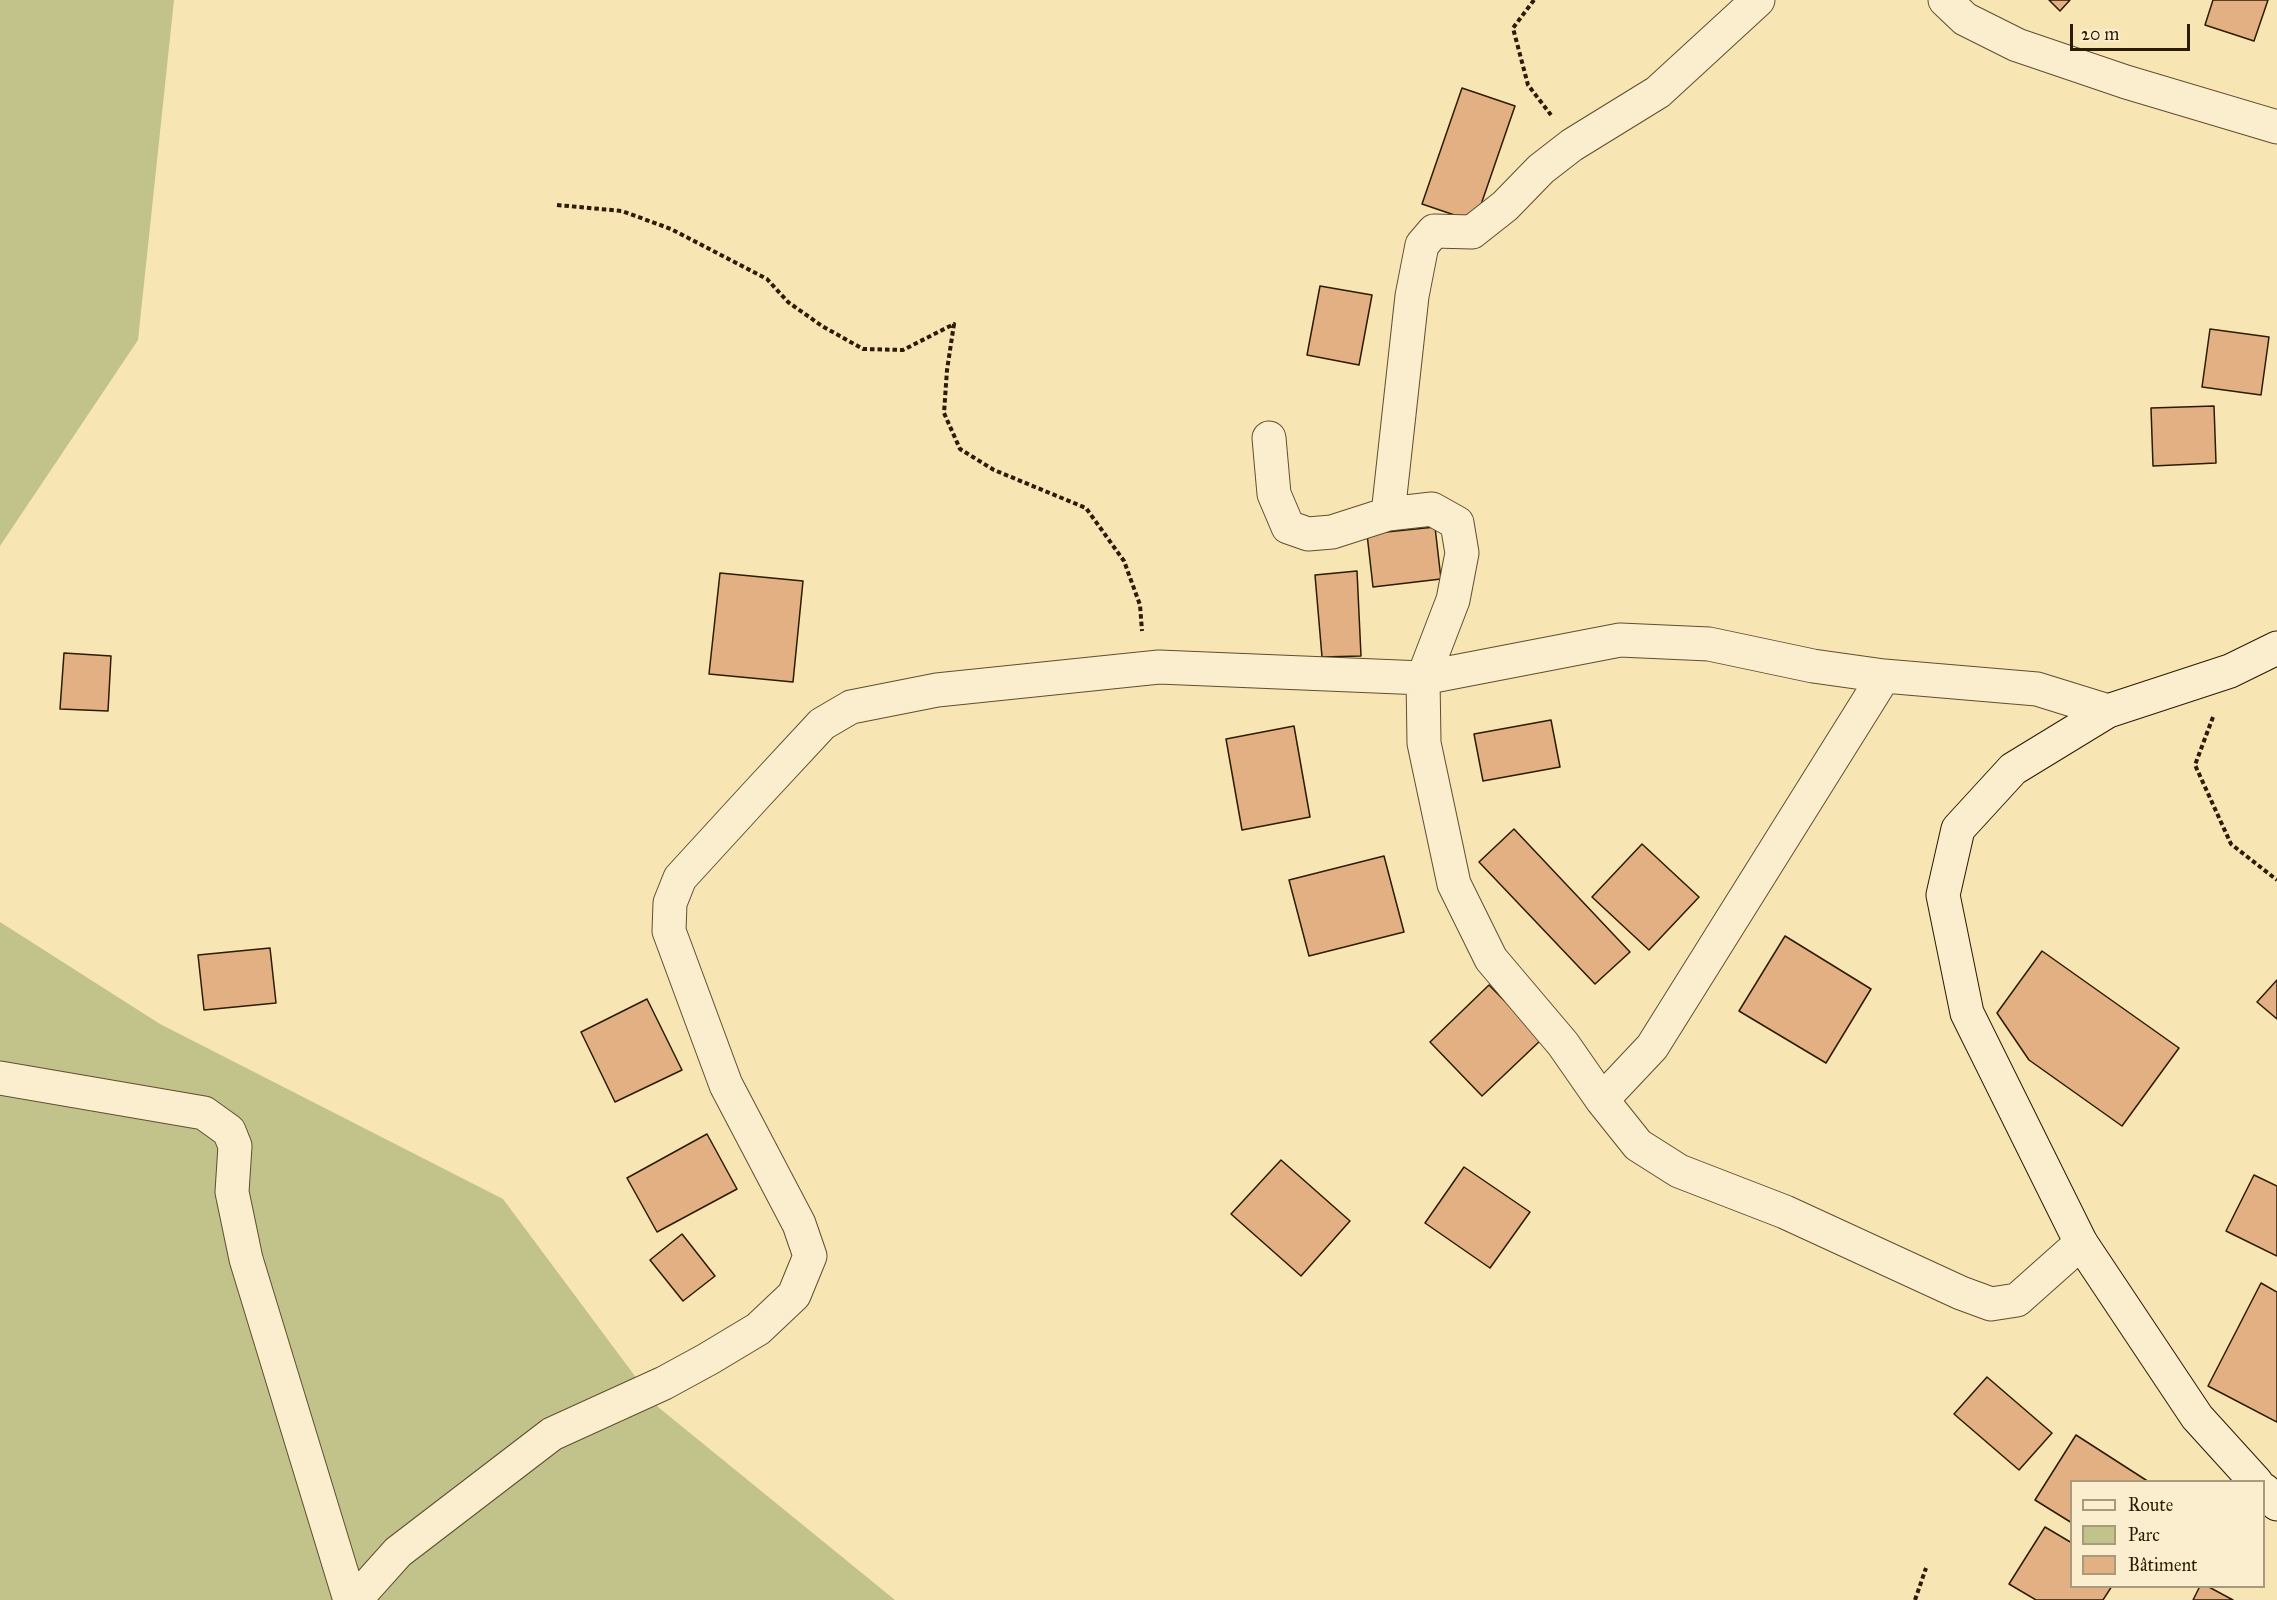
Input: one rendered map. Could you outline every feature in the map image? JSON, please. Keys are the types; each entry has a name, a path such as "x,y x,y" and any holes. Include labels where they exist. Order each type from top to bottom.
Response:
{"street":[{"path":"1388,514 1412,296 1422,245 1434,231 1472,232 1505,206 1541,169 1572,145 1658,92 1758,0"},
{"path":"1945,0 1965,19 2017,45 2126,82 2277,127"},
{"path":"1269,438 1274,494 1287,527 1308,534 1332,532 1388,514 1432,509 1457,523 1462,553 1453,600 1423,678 1424,744 1454,884 1491,958 1563,1044 1602,1100 1638,1145 1679,1171 1785,1212 1961,1293 1991,1304 2017,1300 2081,1243"},
{"path":"355,1600 398,1552 552,1434 664,1383 708,1359 758,1329 794,1295 810,1256 799,1224 726,1085 669,932 670,903 680,878 822,724 851,707 938,690 1159,667 1423,678 1620,640 1709,644 1813,666 1884,676 2037,689 2108,711"},
{"path":"2254,1480 2197,1417 2081,1243 1967,1012 1943,895 1958,829 2013,769 2108,711 2230,671 2277,648"},
{"path":"1602,1100 1652,1047 1884,676"},
{"path":"0,1078 204,1113 229,1131 235,1146 232,1192 246,1259 350,1600"},
{"path":"2265,1491 2277,1504"}],"path":[{"path":"1534,0 1514,28 1528,85 1572,145"},
{"path":"557,205 622,211 671,229 768,279 788,302 863,349 903,351 954,324 947,370 945,413 960,449 993,470 1086,508 1124,561 1140,605 1141,628 1159,667"},
{"path":"2230,671 2195,765 2231,844 2277,880"},
{"path":"1915,1600 1926,1568"}],"green space":[{"path":"0,0 174,0 138,340 0,546"},
{"path":"0,922 160,1024 503,1199 658,1407 895,1600 0,1600"}],"building":[{"path":"2049,0 2070,0 2060,11"},
{"path":"2213,0 2268,0 2254,41 2205,25"},
{"path":"1462,88 1515,106 1475,222 1422,204"},
{"path":"1320,286 1372,295 1359,365 1307,355"},
{"path":"2210,329 2269,337 2261,395 2202,387"},
{"path":"2214,406 2216,463 2153,466 2151,408"},
{"path":"1435,527 1441,579 1373,587 1367,534"},
{"path":"1357,571 1361,656 1322,657 1315,575"},
{"path":"720,573 803,581 793,682 709,674"},
{"path":"64,653 111,656 108,711 60,709"},
{"path":"1551,720 1560,767 1483,781 1474,734"},
{"path":"1294,726 1310,817 1242,830 1226,739"},
{"path":"1514,829 1630,952 1595,984 1479,862"},
{"path":"1642,844 1699,897 1649,950 1592,897"},
{"path":"1384,856 1404,932 1309,956 1289,880"},
{"path":"1785,936 1871,989 1826,1063 1739,1011"},
{"path":"270,948 276,1003 204,1010 198,955"},
{"path":"2042,951 2179,1048 2122,1126 2029,1060 1997,1013"},
{"path":"2277,980 2277,1019 2257,1002"},
{"path":"1489,985 1542,1039 1482,1096 1430,1042"},
{"path":"647,999 682,1070 615,1102 581,1032"},
{"path":"707,1134 737,1189 657,1232 627,1178"},
{"path":"1281,1160 1350,1221 1301,1276 1231,1214"},
{"path":"1464,1167 1530,1212 1490,1268 1425,1223"},
{"path":"2254,1175 2277,1186 2277,1256 2226,1231"},
{"path":"682,1234 715,1276 683,1301 650,1260"},
{"path":"2261,1283 2277,1292 2277,1422 2208,1386"},
{"path":"1987,1377 2052,1433 2019,1470 1954,1414"},
{"path":"2076,1435 2146,1480 2070,1480 2070,1522 2035,1500"},
{"path":"2045,1527 2070,1542 2070,1588 2111,1588 2103,1600 2036,1600 2009,1584"},
{"path":"2199,1588 2211,1588 2233,1600 2193,1600"}]}
